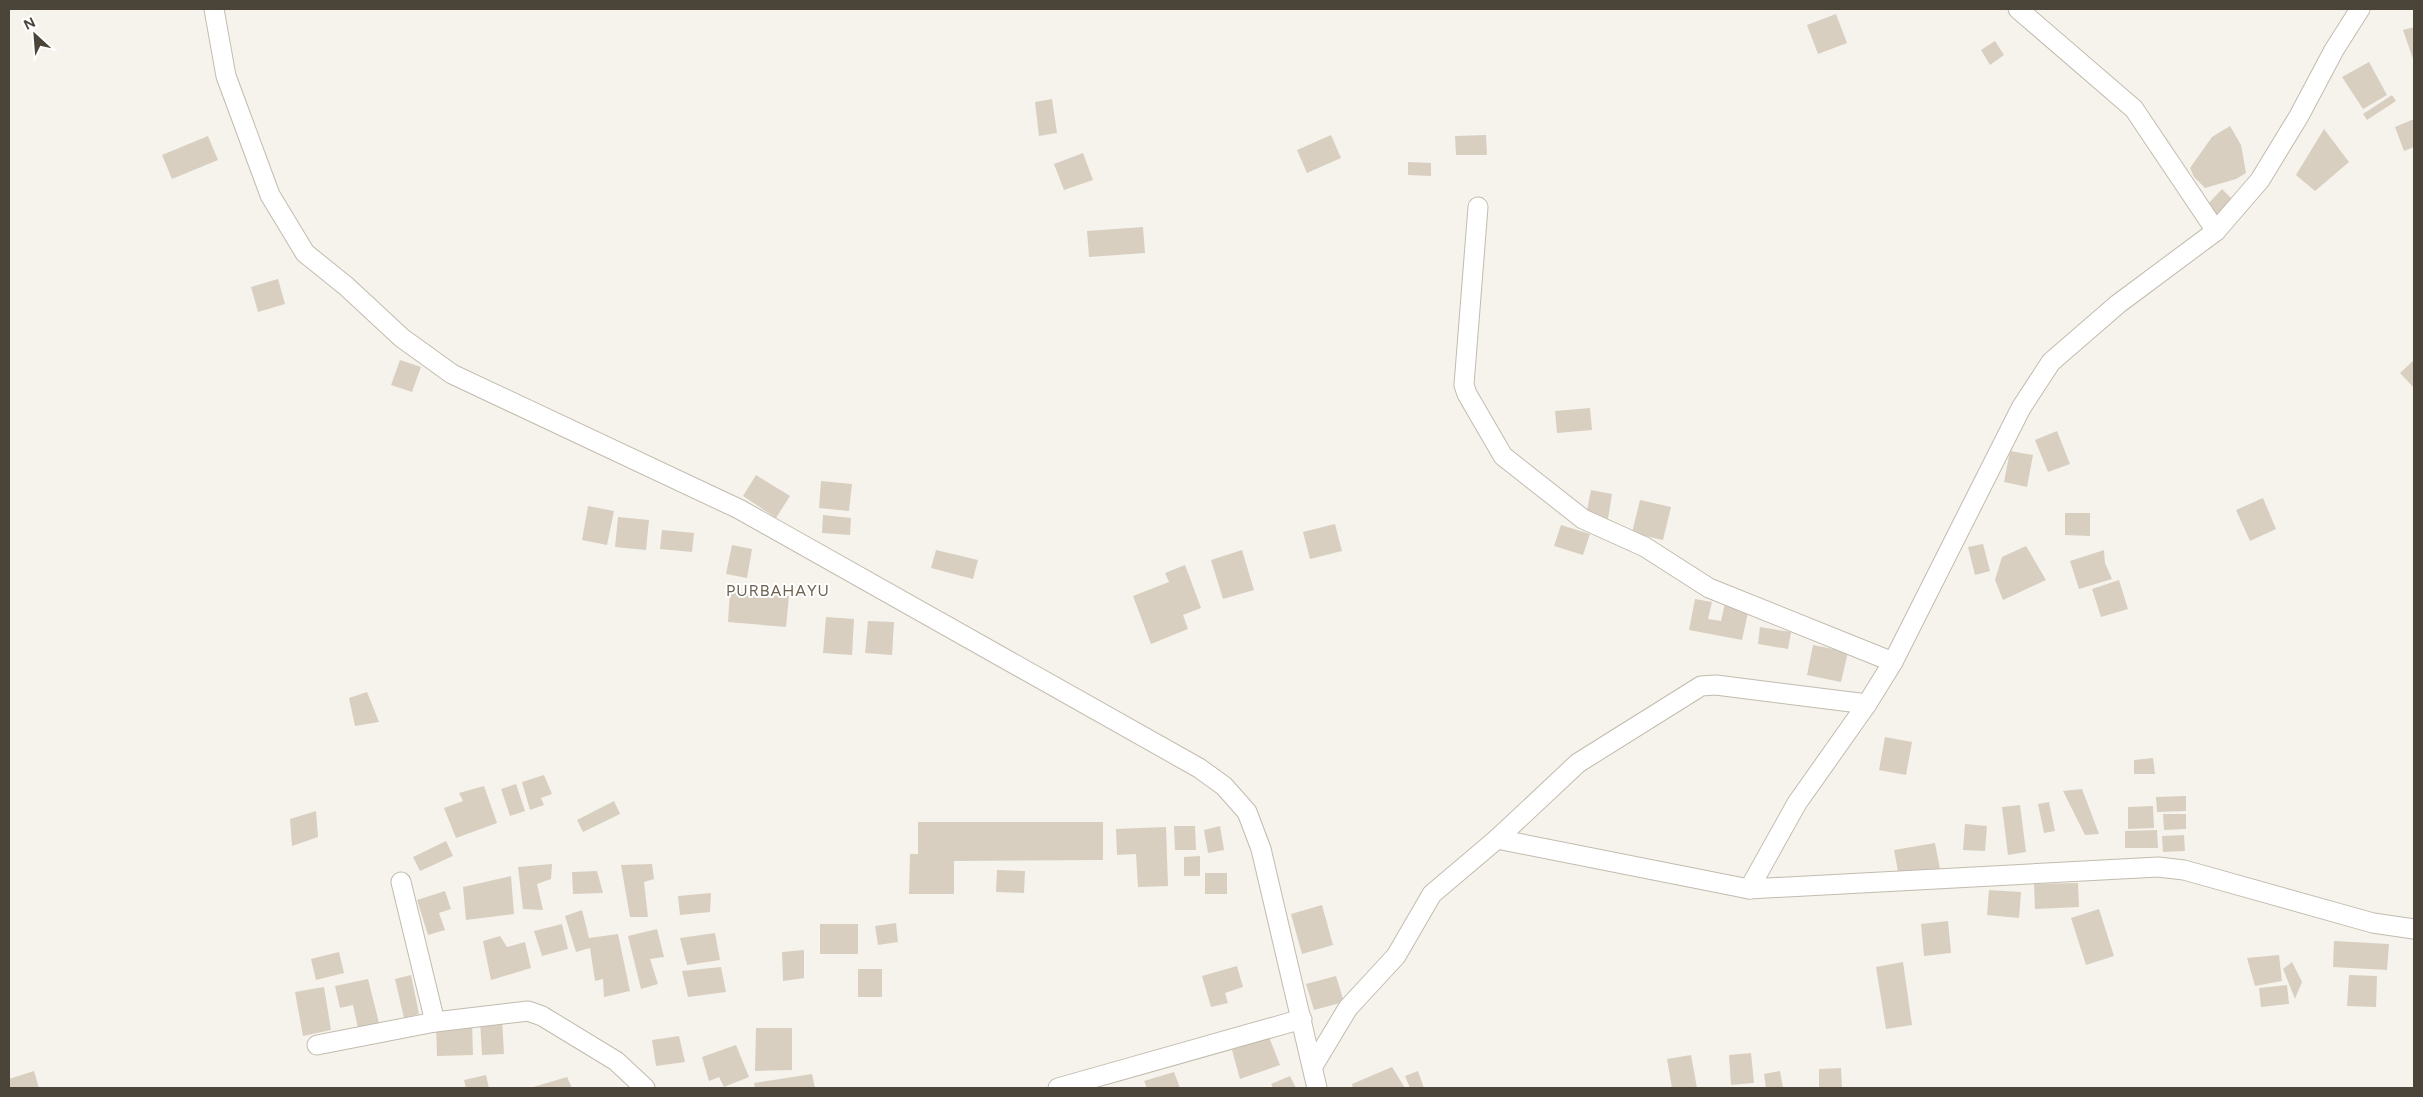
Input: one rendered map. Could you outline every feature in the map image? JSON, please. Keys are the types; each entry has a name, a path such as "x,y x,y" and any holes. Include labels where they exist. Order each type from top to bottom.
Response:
{"street":[{"path":"214,9 226,76 270,195 305,253 346,286 402,338 452,374 738,509 1199,768 1224,786 1247,812 1261,849 1317,1088"},
{"path":"2018,9 2134,109 2216,231"},
{"path":"1749,889 1798,803 1868,704 1893,662 2021,408 2051,362 2118,304 2216,231 2260,180 2360,9"},
{"path":"1478,207 1464,385 1467,394 1503,456 1583,519 1645,547 1704,586 1893,662"},
{"path":"1313,1066 1348,1008 1396,956 1432,894 1497,839 1578,763 1701,686 1716,685 1868,704"},
{"path":"1497,839 1749,889 2158,867 2184,870 2373,923 2414,930"},
{"path":"401,882 435,1022"},
{"path":"317,1045 435,1022 521,1011 535,1013 616,1061 645,1088"},
{"path":"1058,1088 1302,1019"}],"building":[{"path":"1836,14 1847,43 1818,54 1807,25"},
{"path":"2414,27 2414,62 2403,30"},
{"path":"1995,41 2004,55 1990,65 1981,50"},
{"path":"2369,62 2387,95 2363,109 2342,77"},
{"path":"2392,95 2396,101 2367,120 2363,114"},
{"path":"1052,99 1057,133 1039,136 1035,102"},
{"path":"2414,119 2414,147 2404,151 2395,127"},
{"path":"2230,126 2241,145 2246,173 2236,179 2205,188 2194,177 2190,168 2212,137"},
{"path":"2324,129 2349,162 2315,191 2296,175"},
{"path":"1331,135 1341,158 1307,173 1297,150"},
{"path":"1486,135 1487,155 1456,155 1455,136"},
{"path":"208,136 218,160 172,179 162,155"},
{"path":"1083,153 1093,180 1064,190 1054,164"},
{"path":"1408,162 1431,163 1431,176 1408,175"},
{"path":"2222,189 2233,200 2218,216 2207,205"},
{"path":"1143,227 1145,253 1089,257 1087,231"},
{"path":"278,279 285,304 258,312 251,287"},
{"path":"400,360 421,367 412,392 391,385"},
{"path":"2414,360 2414,388 2400,373"},
{"path":"1590,408 1592,430 1557,433 1555,411"},
{"path":"2057,431 2070,464 2048,472 2035,440"},
{"path":"2010,451 2033,455 2027,487 2004,482"},
{"path":"756,475 790,496 776,518 743,496"},
{"path":"821,481 852,484 849,511 819,508"},
{"path":"1591,490 1612,494 1608,519 1586,515"},
{"path":"2263,498 2276,529 2250,541 2236,510"},
{"path":"1640,500 1671,507 1663,540 1632,533"},
{"path":"588,506 614,511 607,545 582,540"},
{"path":"2065,513 2090,513 2090,536 2065,535"},
{"path":"823,515 851,518 850,535 822,533"},
{"path":"618,517 649,520 646,550 615,547"},
{"path":"1335,524 1342,551 1310,559 1303,532"},
{"path":"1561,525 1590,534 1583,555 1554,546"},
{"path":"662,530 694,533 692,552 660,549"},
{"path":"1983,544 1990,571 1975,575 1968,547"},
{"path":"732,545 752,549 747,578 726,574"},
{"path":"2026,546 2046,580 2003,600 1995,580 2002,557"},
{"path":"936,550 978,560 973,579 931,568"},
{"path":"1242,550 1254,590 1223,599 1211,560"},
{"path":"2104,550 2105,563 2112,579 2079,589 2070,561"},
{"path":"1185,565 1201,608 1183,615 1188,629 1151,644 1133,596 1169,582 1165,573"},
{"path":"2119,580 2128,609 2101,617 2092,589"},
{"path":"730,591 789,596 786,627 728,622"},
{"path":"1695,599 1712,602 1708,619 1721,621 1725,603 1749,608 1742,640 1689,630"},
{"path":"826,617 854,619 852,655 823,653"},
{"path":"868,621 894,622 892,655 865,653"},
{"path":"1760,627 1791,632 1788,649 1758,644"},
{"path":"1813,645 1848,652 1841,682 1807,675"},
{"path":"367,692 379,722 355,726 349,698"},
{"path":"1885,737 1912,742 1906,775 1879,770"},
{"path":"2153,758 2155,774 2134,774 2134,760"},
{"path":"544,775 552,794 541,798 544,805 530,810 522,782"},
{"path":"516,784 525,811 510,816 501,789"},
{"path":"484,786 497,823 456,838 444,808 463,801 459,793"},
{"path":"2082,789 2099,834 2085,835 2063,791"},
{"path":"2186,796 2186,811 2157,812 2156,797"},
{"path":"614,801 620,814 583,832 577,820"},
{"path":"2049,802 2055,831 2044,833 2038,804"},
{"path":"2020,805 2026,852 2008,855 2002,807"},
{"path":"2153,806 2154,828 2128,829 2128,807"},
{"path":"316,811 318,837 292,846 290,819"},
{"path":"2163,814 2186,814 2186,829 2164,830"},
{"path":"918,822 1103,822 1103,860 954,861 954,894 909,894 910,854 918,854"},
{"path":"1965,824 1987,826 1985,851 1963,850"},
{"path":"1174,826 1195,826 1196,850 1175,850"},
{"path":"1220,826 1224,850 1208,853 1204,830"},
{"path":"1166,827 1168,886 1138,887 1136,854 1117,855 1116,829"},
{"path":"2157,830 2158,848 2125,848 2125,831"},
{"path":"2184,835 2185,851 2163,852 2162,836"},
{"path":"446,841 453,856 420,871 413,857"},
{"path":"1935,843 1940,869 1899,877 1894,850"},
{"path":"1200,856 1200,876 1184,876 1184,857"},
{"path":"552,864 551,879 537,884 543,910 523,909 518,867"},
{"path":"652,864 654,879 644,882 648,917 630,917 621,865"},
{"path":"997,870 1025,871 1024,893 996,892"},
{"path":"597,871 603,893 573,894 572,872"},
{"path":"1205,873 1227,873 1227,894 1205,894"},
{"path":"511,876 514,914 466,920 463,887"},
{"path":"2078,883 2079,907 2035,909 2034,884"},
{"path":"1989,890 2021,892 2019,918 1987,915"},
{"path":"445,891 451,909 439,913 445,930 428,935 417,900"},
{"path":"711,893 710,912 680,915 678,896"},
{"path":"1322,905 1333,945 1302,954 1291,914"},
{"path":"2099,909 2114,956 2086,965 2071,918"},
{"path":"582,910 589,938 618,934 630,991 604,997 603,979 595,981 590,948 576,952 565,916"},
{"path":"1948,921 1951,953 1924,956 1921,924"},
{"path":"896,923 898,942 878,945 875,926"},
{"path":"562,924 568,949 542,956 534,931"},
{"path":"820,924 858,924 858,954 820,954"},
{"path":"657,929 664,957 650,959 658,984 641,989 628,936"},
{"path":"715,933 720,960 687,965 680,938"},
{"path":"500,936 507,947 525,942 531,968 491,980 483,941"},
{"path":"2334,941 2389,944 2387,970 2333,967"},
{"path":"804,950 804,978 783,981 782,952"},
{"path":"339,952 344,973 316,980 311,959"},
{"path":"2279,955 2282,981 2255,986 2247,958"},
{"path":"1903,962 1912,1025 1886,1029 1876,967"},
{"path":"2292,962 2302,982 2295,999 2283,969"},
{"path":"1237,966 1243,987 1225,993 1228,1003 1211,1007 1202,976"},
{"path":"721,967 726,992 688,997 682,971"},
{"path":"858,969 882,969 882,997 858,997"},
{"path":"411,975 419,1014 404,1018 395,979"},
{"path":"2349,975 2377,976 2376,1007 2347,1006"},
{"path":"1336,976 1344,1002 1314,1010 1306,984"},
{"path":"368,979 379,1023 358,1028 353,1005 340,1008 335,986"},
{"path":"2287,985 2289,1004 2261,1007 2259,988"},
{"path":"324,987 331,1030 303,1036 295,992"},
{"path":"502,1018 504,1054 482,1055 480,1020"},
{"path":"472,1022 473,1055 437,1056 436,1023"},
{"path":"756,1028 792,1028 792,1070 755,1071"},
{"path":"679,1036 685,1062 656,1066 652,1040"},
{"path":"1269,1037 1280,1065 1240,1079 1232,1050"},
{"path":"736,1045 749,1077 724,1087 719,1077 709,1081 702,1057"},
{"path":"1751,1053 1754,1083 1731,1085 1729,1055"},
{"path":"1691,1055 1697,1088 1672,1088 1667,1059"},
{"path":"1392,1067 1405,1088 1353,1088 1352,1084"},
{"path":"1841,1068 1842,1088 1819,1088 1819,1069"},
{"path":"34,1071 39,1088 9,1088 9,1079"},
{"path":"1418,1071 1424,1088 1410,1088 1405,1076"},
{"path":"1780,1071 1783,1088 1766,1088 1764,1074"},
{"path":"1174,1072 1180,1088 1147,1088 1144,1081"},
{"path":"812,1074 815,1088 755,1088 754,1083"},
{"path":"486,1075 489,1088 466,1088 464,1080"},
{"path":"1290,1076 1296,1088 1273,1088 1271,1084"},
{"path":"567,1077 572,1088 530,1088"}],"district":[{"name":"PURBAHAYU","path":"778,590"}]}
